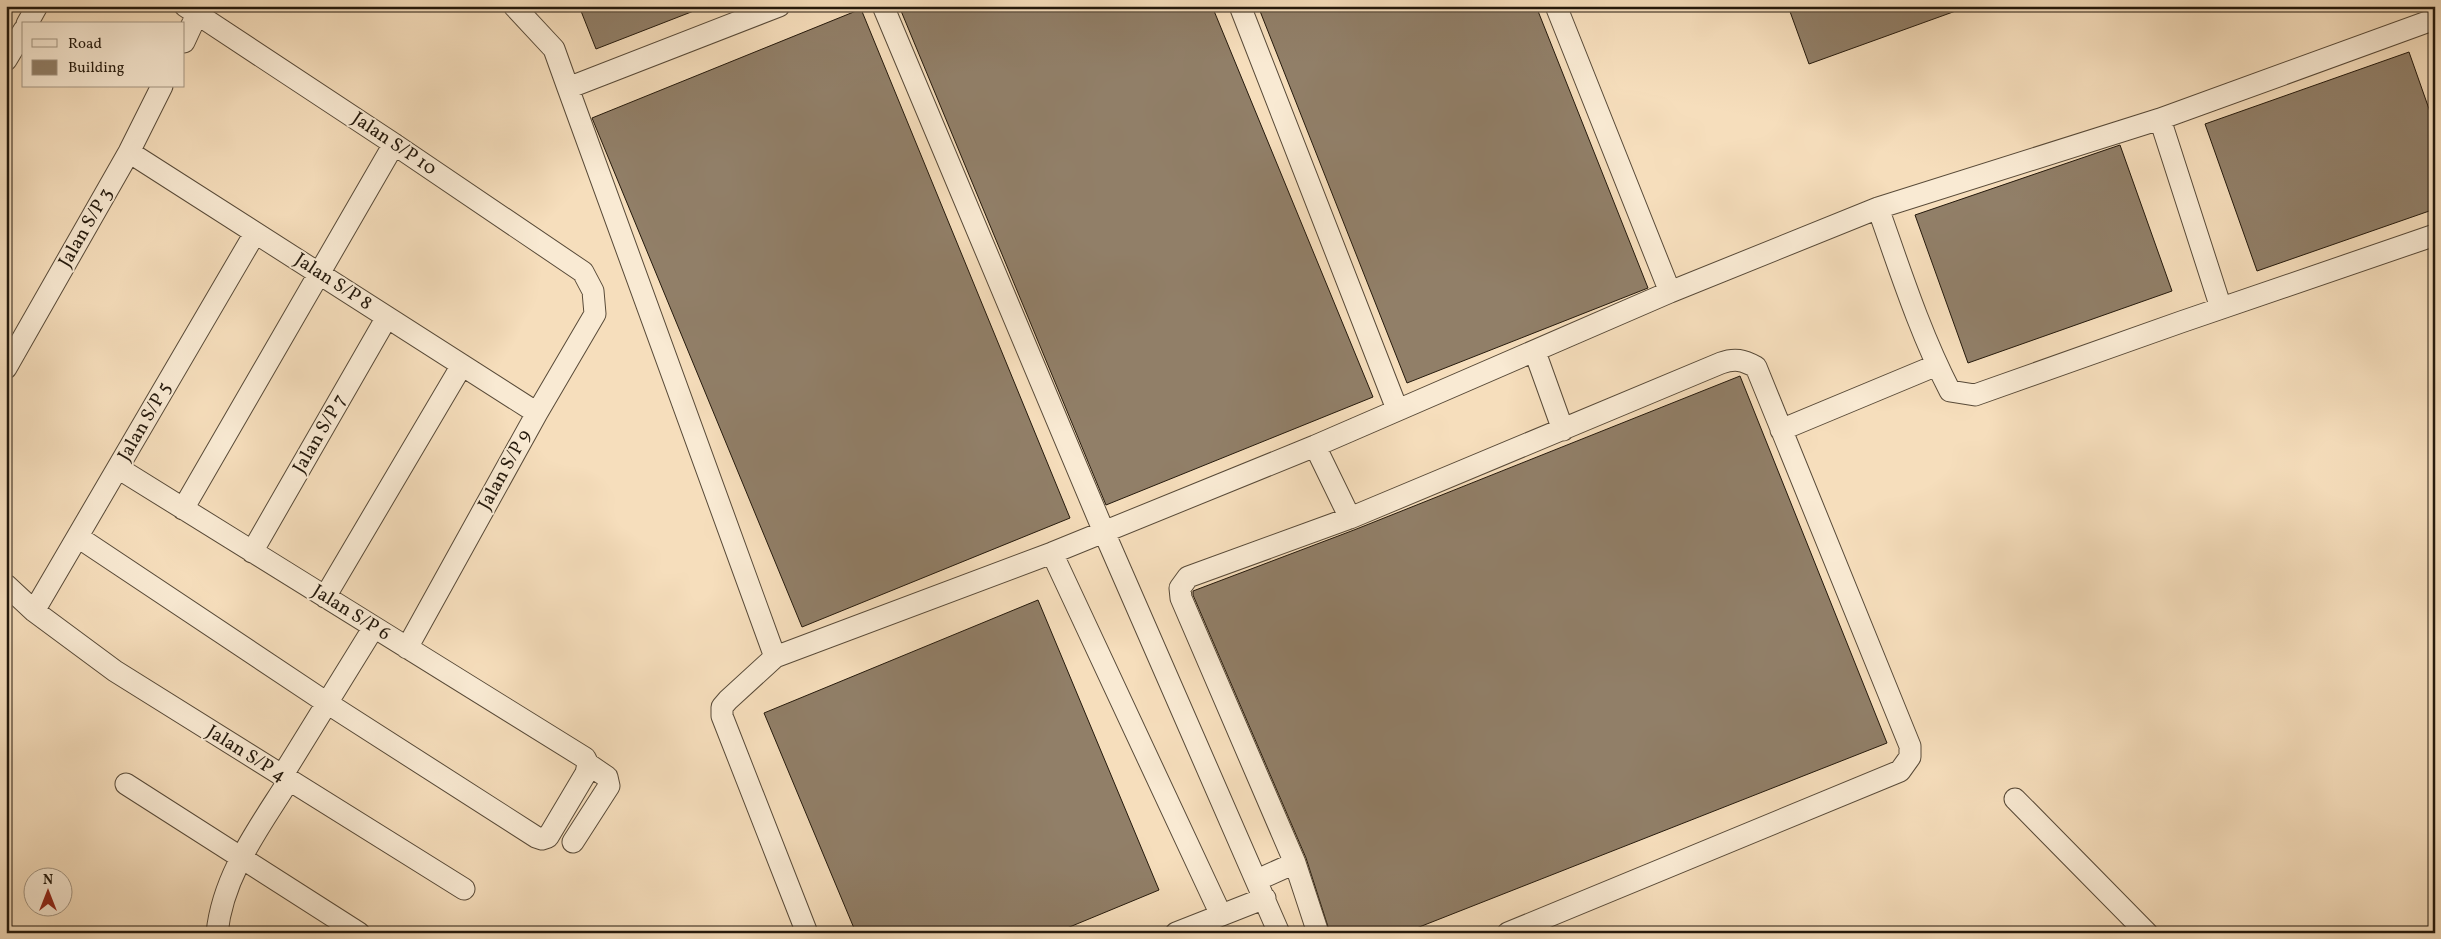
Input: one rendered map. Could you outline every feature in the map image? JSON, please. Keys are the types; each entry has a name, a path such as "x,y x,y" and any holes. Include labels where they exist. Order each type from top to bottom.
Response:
{"street":[{"path":"28,22 37,6"},
{"path":"514,6 554,49 775,657"},
{"path":"568,88 779,6"},
{"path":"883,6 1104,532 1279,933"},
{"path":"1240,6 1397,409"},
{"path":"1556,6 1670,292"},
{"path":"185,37 191,10"},
{"name":"Jalan S/P 10","path":"191,10 583,272 593,291"},
{"path":"807,933 722,716 722,708 728,700 775,657 1104,532 1315,446 1670,292 1878,208 2160,119 2435,19"},
{"path":"6,60 22,33"},
{"name":"Jalan S/P 3","path":"6,368 129,152 161,88"},
{"path":"2160,119 2221,308"},
{"path":"183,509 394,144"},
{"name":"Jalan S/P 8","path":"129,152 537,413"},
{"path":"1878,208 1937,365 1950,391 1975,396 2221,308 2435,235"},
{"name":"Jalan S/P 5","path":"34,611 255,233"},
{"name":"Jalan S/P 9","path":"407,648 594,314 593,291"},
{"name":"Jalan S/P 7","path":"252,552 387,317"},
{"path":"1535,352 1562,430"},
{"path":"1318,933 1295,863 1181,598 1180,588 1188,577 1350,518 1734,358 1744,360 1756,367 1910,746 1910,757 1900,771 1508,933"},
{"path":"325,597 462,365"},
{"path":"1781,430 1937,365"},
{"path":"1315,446 1350,518"},
{"name":"Jalan S/P 6","path":"118,468 587,761 607,777 609,786 573,842"},
{"path":"78,537 327,703 542,839 548,837 586,773 587,761"},
{"path":"1052,553 1221,915"},
{"name":"Jalan S/P 4","path":"6,585 34,611 115,671 464,889"},
{"path":"217,933 224,896 240,858 327,703 374,627"},
{"path":"126,784 359,933"},
{"path":"2015,799 2147,933"},
{"path":"1176,933 1221,915 1261,889 1295,863"}],"building":[{"path":"579,6 704,6 704,7 596,49"},
{"path":"899,6 1212,6 1373,397 1106,505"},
{"path":"1258,6 1536,6 1648,288 1407,383"},
{"path":"1788,6 1963,6 1964,8 1809,64"},
{"path":"861,9 1070,518 802,627 592,118"},
{"path":"2409,52 2435,126 2435,209 2257,271 2205,124"},
{"path":"2120,145 2172,291 1968,363 1915,215"},
{"path":"1740,376 1887,743 1404,933 1330,933 1306,858 1193,595 1193,591 1354,530"},
{"path":"1038,600 1159,890 1055,933 856,933 764,713"}]}
